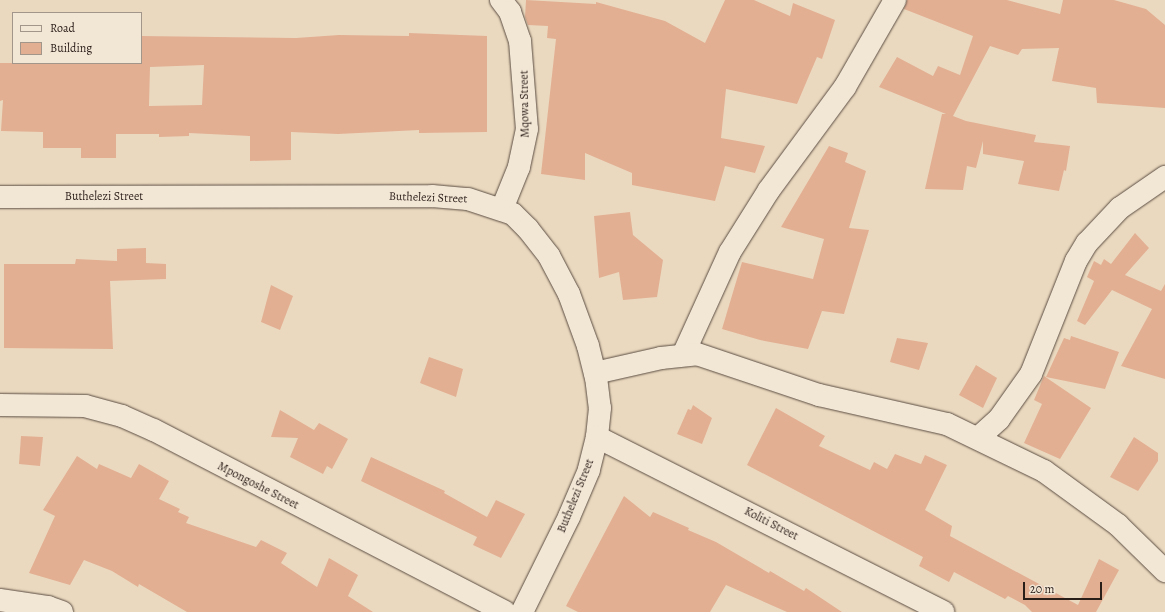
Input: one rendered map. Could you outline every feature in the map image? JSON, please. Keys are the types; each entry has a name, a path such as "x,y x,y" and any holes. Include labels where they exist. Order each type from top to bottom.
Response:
{"street":[{"path":"683,355 730,252 769,190 845,87 895,0"},
{"name":"Mqowa Street","path":"502,209 519,167 527,129 520,41 507,4"},
{"path":"978,438 999,420 1031,374 1076,261 1087,243 1120,208 1165,177"},
{"name":"Buthelezi Street","path":"0,197 432,196 468,199 502,209 513,214 528,229 549,256 569,294 595,373 600,408 597,437 589,470 572,510 522,612"},
{"path":"595,373 683,355 697,354 713,357 785,385 947,424 1044,471 1096,508 1139,544 1165,571"},
{"name":"Mpongoshe Street","path":"0,405 84,406 122,416 154,430 505,612"},
{"name":"Koliti Street","path":"597,437 943,612"},
{"path":"0,600 48,607 62,612"}],"building":[{"path":"526,0 596,4 596,2 665,21 705,43 725,0 754,0 790,16 793,3 835,20 822,59 817,57 797,104 726,89 721,138 765,146 755,173 725,166 715,201 632,185 632,173 585,153 585,180 541,174 556,39 547,38 548,26 528,25 525,17"},
{"path":"907,0 1007,0 1060,14 1063,0 1114,0 1146,9 1165,25 1165,108 1097,103 1096,88 1052,81 1059,48 1022,49 1018,55 990,46 953,116 966,121 1036,135 1034,142 1070,146 1066,171 1064,170 1059,191 1018,184 1024,161 983,154 983,141 976,168 967,166 963,190 925,189 942,114 946,114 879,87 897,57 933,76 938,66 960,75 973,36 904,9"},
{"path":"409,33 487,36 487,132 419,133 419,130 338,134 291,132 291,160 250,161 250,136 189,133 189,136 159,137 159,134 116,134 116,158 81,158 81,148 43,148 43,132 1,131 3,100 0,101 0,63 142,64 142,36 296,38 339,35 409,36","holes":["204,65 202,105 149,106 150,67"]},
{"path":"829,146 848,153 845,162 866,171 849,228 869,230 844,314 822,311 808,349 760,340 722,329 742,262 813,279 824,239 781,227"},
{"path":"630,212 633,235 663,260 657,297 623,300 619,272 599,278 594,216"},
{"path":"1135,233 1149,248 1125,275 1161,291 1165,284 1165,379 1121,366 1152,309 1112,290 1085,325 1077,321 1094,281 1087,277 1094,261 1101,265 1104,259 1111,264"},
{"path":"146,248 146,263 166,264 166,279 110,281 113,349 4,348 4,264 75,264 76,259 117,261 117,249"},
{"path":"271,285 293,296 280,330 261,322"},
{"path":"1071,336 1119,352 1105,389 1046,377 1064,338 1070,340"},
{"path":"897,338 928,343 919,370 890,362"},
{"path":"429,357 463,369 456,397 420,383"},
{"path":"976,365 997,378 983,408 959,395"},
{"path":"1044,376 1091,408 1060,459 1024,443 1042,404 1034,400"},
{"path":"693,405 712,418 702,444 677,434 688,409 691,410"},
{"path":"776,408 825,436 819,446 870,470 874,462 887,469 895,454 921,464 925,455 947,465 925,510 952,526 950,536 1078,605 1099,559 1119,570 1096,612 1032,612 1025,605 1008,596 1005,599 954,572 949,582 919,566 923,557 747,465"},
{"path":"280,410 314,430 319,423 348,439 332,469 327,466 323,474 290,457 298,438 271,437"},
{"path":"21,436 43,437 40,466 19,464"},
{"path":"1134,437 1158,453 1158,461 1138,491 1110,477"},
{"path":"77,456 97,469 99,464 131,478 139,464 169,481 159,499 180,509 178,512 189,517 186,523 256,547 261,540 287,553 281,563 317,587 329,558 358,575 348,596 373,612 187,612 139,584 138,587 112,571 84,560 70,585 29,573 55,516 43,510"},
{"path":"371,457 445,491 444,493 487,517 496,500 525,514 501,558 473,545 477,537 361,481"},
{"path":"624,496 650,517 653,512 689,528 688,530 716,542 769,573 770,571 804,591 806,588 842,612 787,612 726,585 710,612 578,612 566,606"}]}
